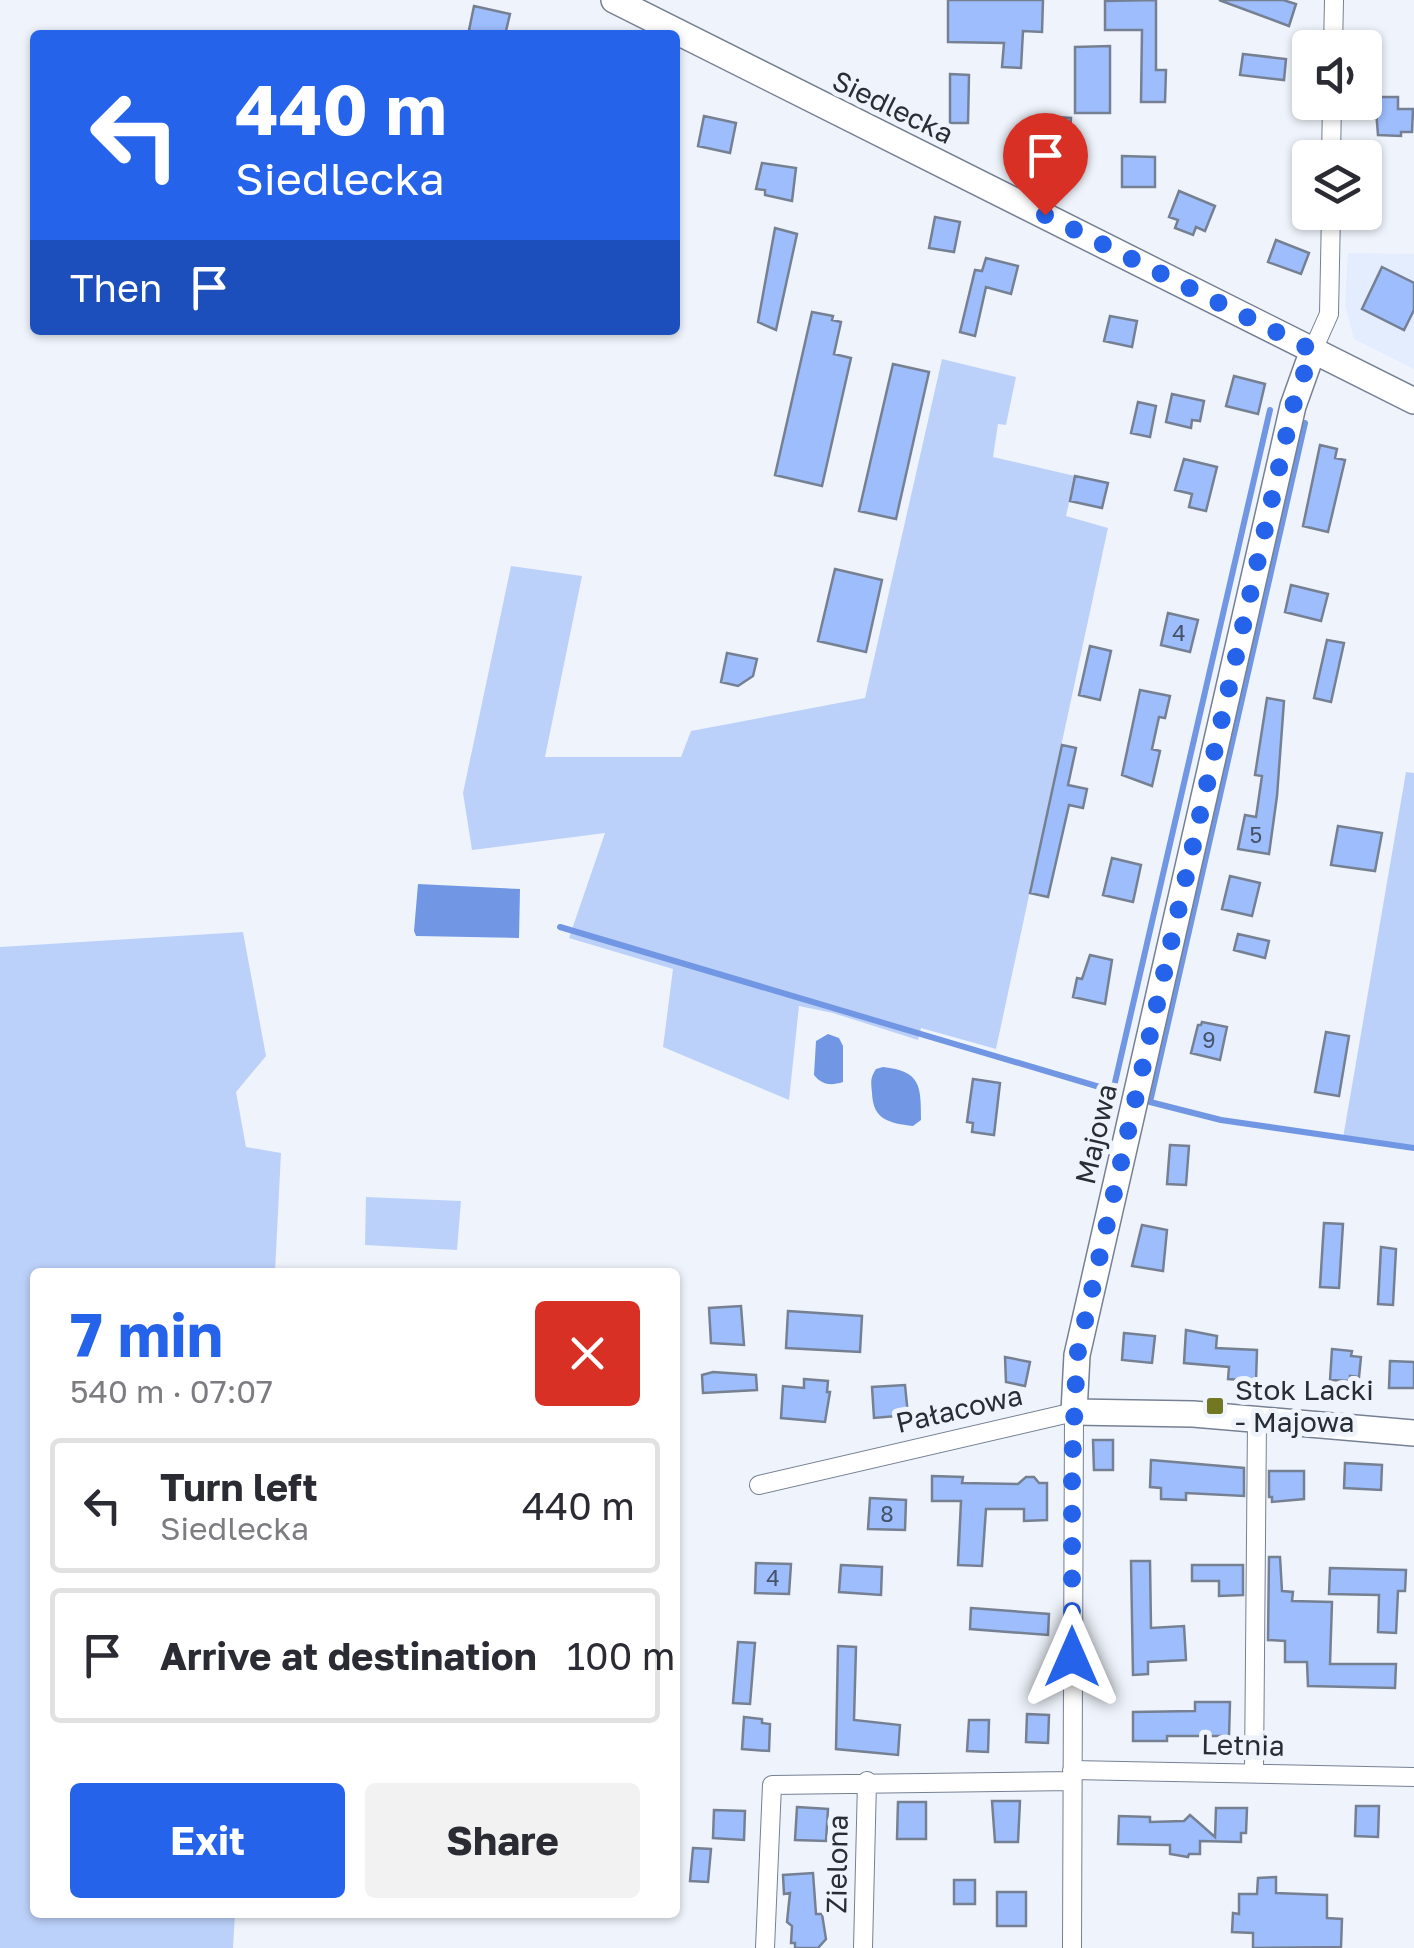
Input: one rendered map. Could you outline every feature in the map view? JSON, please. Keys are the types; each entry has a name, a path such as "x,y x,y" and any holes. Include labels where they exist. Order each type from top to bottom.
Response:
{"street":[{"name":"Siedlecka","path":"614,0 674,30"},
{"path":"1333,30 1334,0"},
{"name":"Siedlecka","path":"680,33 1414,400"},
{"path":"1312,350 1329,314 1330,230"},
{"name":"Majowa","path":"1072,1948 1074,1412 1081,1336 1293,406 1312,350"},
{"name":"Pałacowa","path":"759,1485 1074,1412 1193,1414 1414,1433"},
{"path":"1254,1772 1258,1420"},
{"name":"Letnia","path":"764,1948 772,1784 1254,1772 1414,1776"},
{"name":"Zielona","path":"863,1948 867,1781"}],"shaded area":[{"path":"1348,253 1414,254 1414,369 1354,339 1345,304"},
{"path":"942,359 1016,377 1006,425 998,424 993,457 1075,476 1066,516 1108,528 996,1049 921,1028 918,1040 799,1006 789,1100 663,1047 673,969 569,938 605,833 472,850 463,793 511,566 582,576 545,757 681,757 691,731 865,698"},
{"path":"1406,772 1414,773 1414,1150 1343,1138"},
{"path":"243,932 266,1056 236,1092 246,1147 281,1153 275,1268 30,1268 30,1918 235,1918 233,1948 0,1948 0,947"},
{"path":"366,1197 461,1201 457,1250 365,1245"}],"water":[{"path":"418,884 520,889 519,938 416,936"},
{"path":"828,1034 839,1038 843,1046 843,1082 835,1084 824,1083 814,1075 816,1041"},
{"path":"876,1069 905,1072 916,1082 921,1120 913,1126 890,1121 875,1109 872,1078"}],"building":[{"path":"948,0 1043,0 1042,32 1023,31 1021,68 1002,67 1004,43 948,42"},
{"path":"1156,0 1156,70 1166,70 1165,102 1141,102 1142,30 1105,30 1105,1"},
{"path":"1219,0 1283,0 1296,4 1289,26"},
{"path":"474,6 510,14 506,30 469,30"},
{"path":"1110,46 1110,113 1075,113 1075,47"},
{"path":"1243,54 1286,59 1284,80 1240,75"},
{"path":"950,74 969,75 968,123 950,123"},
{"path":"1382,97 1398,97 1398,109 1413,109 1412,132 1401,132 1401,136 1378,135"},
{"path":"704,116 736,123 730,153 698,146"},
{"path":"1042,116 1071,118 1069,146 1040,144"},
{"path":"1122,156 1155,157 1155,187 1122,187"},
{"path":"762,163 796,168 792,201 756,189"},
{"path":"1179,191 1215,206 1205,231 1196,227 1193,235 1175,228 1178,220 1169,217"},
{"path":"935,217 960,222 954,252 929,248"},
{"path":"775,228 797,234 776,330 758,322"},
{"path":"1276,240 1309,253 1301,274 1268,262"},
{"path":"986,258 1018,266 1011,294 986,287 975,336 960,332 975,270 982,271"},
{"path":"1382,267 1414,283 1414,310 1404,330 1362,309"},
{"path":"812,312 833,316 832,320 841,322 834,354 851,358 822,486 775,475"},
{"path":"1110,316 1137,321 1132,347 1104,341"},
{"path":"893,364 929,372 896,519 859,511"},
{"path":"1234,376 1265,384 1258,414 1226,406"},
{"path":"1172,394 1204,401 1200,421 1192,420 1191,428 1166,422"},
{"path":"1138,402 1156,406 1150,437 1131,433"},
{"path":"1320,445 1337,449 1335,458 1345,460 1328,532 1303,526"},
{"path":"1184,459 1217,467 1206,511 1189,507 1192,494 1175,490"},
{"path":"1075,476 1108,483 1102,508 1070,501"},
{"path":"835,569 882,580 866,652 818,641"},
{"path":"1291,585 1328,594 1321,621 1285,612"},
{"path":"1168,613 1198,620 1190,652 1161,645"},
{"path":"1327,640 1344,643 1331,702 1314,698"},
{"path":"1090,646 1111,651 1100,700 1079,695"},
{"path":"727,653 757,659 753,676 738,686 721,682"},
{"path":"1140,690 1170,696 1165,718 1159,717 1152,749 1160,751 1152,786 1122,775"},
{"path":"1267,698 1284,701 1269,854 1238,849 1245,815 1256,817 1262,776 1255,775"},
{"path":"1062,745 1076,748 1068,785 1087,789 1083,808 1069,805 1048,897 1030,893"},
{"path":"1338,826 1382,833 1375,871 1331,865"},
{"path":"1112,858 1141,865 1133,902 1103,895"},
{"path":"1230,876 1260,883 1252,916 1222,909"},
{"path":"1238,934 1269,941 1265,958 1234,950"},
{"path":"1090,955 1112,960 1105,1004 1073,997 1077,978 1082,979"},
{"path":"1202,1022 1227,1027 1220,1060 1191,1053"},
{"path":"1326,1032 1349,1036 1339,1096 1315,1092"},
{"path":"973,1079 1000,1083 994,1135 972,1132 973,1123 967,1122"},
{"path":"1170,1145 1189,1146 1186,1185 1167,1184"},
{"path":"1324,1223 1343,1224 1339,1288 1320,1287"},
{"path":"1142,1225 1167,1230 1163,1271 1132,1266"},
{"path":"1381,1247 1396,1249 1393,1305 1378,1304"},
{"path":"741,1306 744,1345 711,1343 709,1308"},
{"path":"788,1311 862,1316 860,1352 786,1348"},
{"path":"1186,1330 1217,1336 1216,1348 1257,1350 1256,1381 1228,1379 1229,1367 1184,1363"},
{"path":"1124,1333 1155,1336 1152,1363 1122,1360"},
{"path":"1332,1349 1352,1351 1351,1356 1361,1357 1359,1377 1350,1376 1350,1381 1330,1380"},
{"path":"1005,1357 1030,1362 1025,1386 1006,1382"},
{"path":"1390,1361 1414,1362 1414,1388 1389,1388"},
{"path":"702,1375 756,1375 757,1390 703,1393"},
{"path":"804,1379 828,1381 825,1422 781,1418 783,1386 804,1388"},
{"path":"905,1385 908,1415 874,1418 872,1387"},
{"path":"1093,1440 1113,1440 1113,1470 1094,1470"},
{"path":"1151,1460 1244,1468 1244,1496 1186,1493 1186,1500 1161,1499 1161,1488 1150,1487"},
{"path":"1345,1463 1382,1465 1381,1490 1344,1488"},
{"path":"1269,1471 1304,1471 1304,1499 1272,1502"},
{"path":"932,1476 963,1477 962,1483 1018,1484 1026,1477 1034,1477 1039,1483 1047,1483 1047,1520 1024,1521 1024,1509 986,1509 982,1566 958,1565 961,1501 932,1501"},
{"path":"870,1498 906,1500 905,1530 868,1529"},
{"path":"1269,1557 1280,1557 1282,1591 1293,1592 1292,1601 1332,1602 1330,1664 1396,1664 1395,1688 1308,1686 1307,1662 1285,1662 1285,1641 1268,1640"},
{"path":"1131,1561 1150,1561 1151,1628 1184,1626 1186,1660 1148,1662 1148,1674 1133,1675"},
{"path":"756,1563 791,1564 789,1594 755,1593"},
{"path":"841,1565 882,1567 881,1595 839,1592"},
{"path":"1192,1565 1243,1565 1243,1595 1219,1596 1219,1581 1192,1581"},
{"path":"1330,1568 1406,1570 1405,1591 1398,1591 1396,1633 1378,1632 1379,1595 1329,1594"},
{"path":"971,1608 1049,1614 1048,1635 970,1629"},
{"path":"738,1642 755,1643 750,1704 733,1703"},
{"path":"838,1646 856,1647 854,1720 900,1725 898,1755 836,1749"},
{"path":"1195,1702 1230,1702 1229,1736 1167,1736 1167,1741 1133,1741 1133,1712 1195,1711"},
{"path":"1027,1714 1049,1715 1048,1743 1026,1742"},
{"path":"744,1717 770,1724 769,1751 742,1749"},
{"path":"969,1720 989,1720 988,1752 967,1751"},
{"path":"992,1801 1020,1801 1018,1842 995,1842"},
{"path":"898,1802 926,1802 926,1839 897,1839"},
{"path":"1356,1806 1379,1806 1378,1837 1355,1836"},
{"path":"797,1807 828,1809 826,1841 795,1840"},
{"path":"1216,1808 1247,1808 1246,1833 1241,1833 1241,1842 1200,1841 1200,1854 1188,1857 1170,1854 1170,1845 1118,1844 1119,1816 1150,1817 1150,1822 1184,1821 1190,1815 1215,1837"},
{"path":"714,1810 745,1811 744,1840 713,1838"},
{"path":"693,1848 711,1849 708,1882 690,1881"},
{"path":"813,1873 816,1914 822,1914 826,1939 818,1948 795,1948 795,1943 791,1943 792,1926 787,1922 790,1893 784,1894 783,1875"},
{"path":"1276,1877 1276,1893 1327,1895 1327,1918 1342,1919 1341,1947 1253,1948 1253,1933 1232,1932 1233,1913 1239,1914 1239,1894 1257,1894 1258,1878"},
{"path":"954,1880 975,1880 975,1904 954,1904"},
{"path":"997,1892 1026,1892 1026,1926 997,1926"}],"waterway":[{"path":"560,927 1113,1091 1270,410"},
{"path":"1305,423 1150,1102 1221,1120 1414,1148"}],"place":[{"name":"Stok Lacki - Majowa","path":"1215,1406"}],"route":[{"path":"1045,215 1312,350 1293,406 1077,1356 1072,1467 1072,1657"}]}
